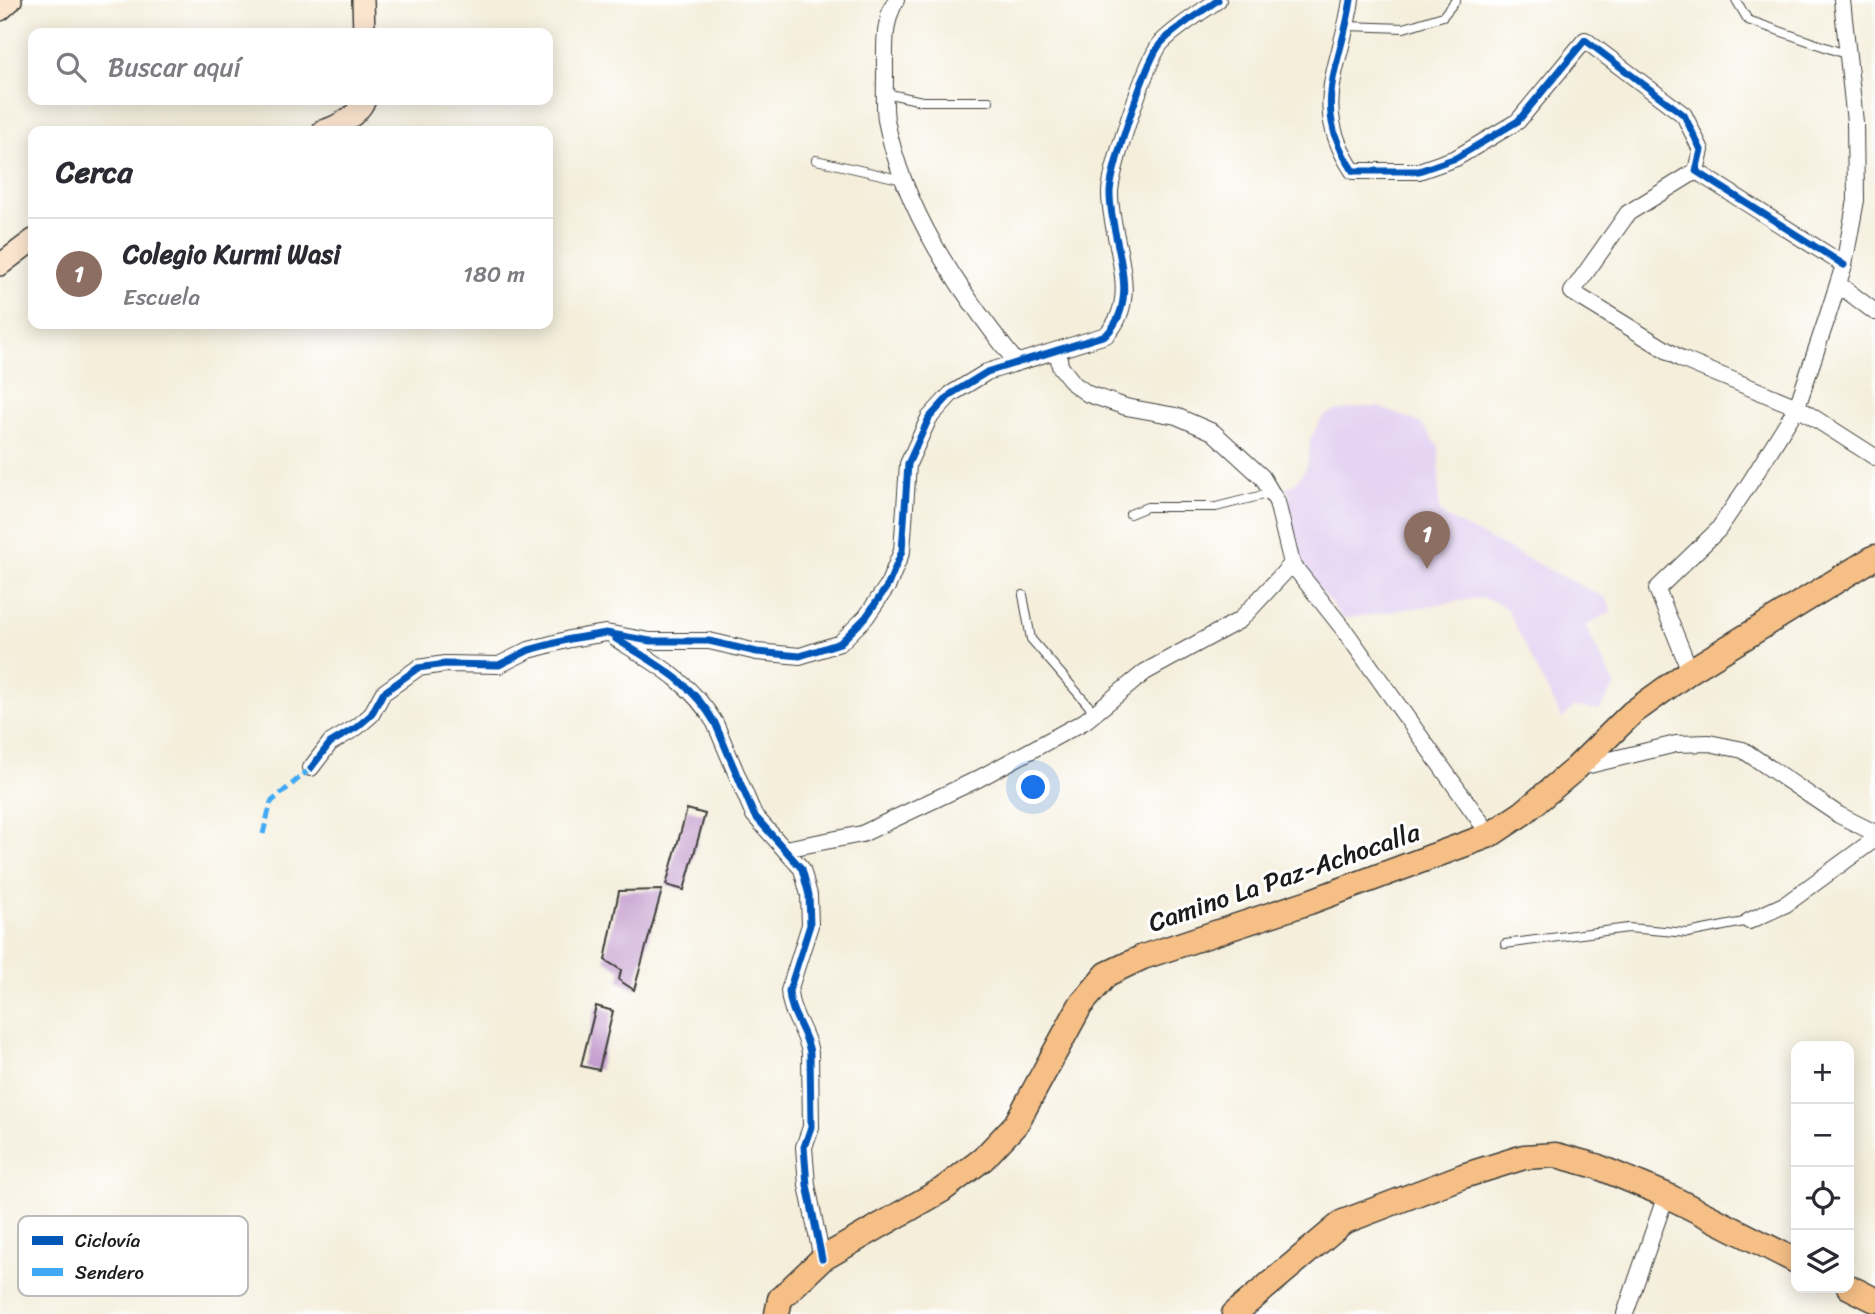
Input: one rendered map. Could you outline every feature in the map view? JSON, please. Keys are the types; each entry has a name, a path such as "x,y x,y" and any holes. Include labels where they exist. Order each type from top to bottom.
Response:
{"main road":[{"path":"0,10 11,0"},
{"path":"363,0 365,28"},
{"path":"338,126 358,113 362,105"},
{"path":"0,265 28,244"},
{"name":"Camino La Paz-Achocalla","path":"777,1314 780,1300 822,1259 942,1190 983,1159 1016,1124 1080,1006 1107,974 1143,957 1309,902 1490,835 1523,813 1575,769 1632,713 1690,671 1875,557"},
{"path":"1234,1314 1343,1222 1463,1176 1524,1157 1556,1155 1596,1166 1666,1195 1791,1258"},
{"path":"1854,1290 1873,1302"}],"street":[{"path":"896,0 884,31 886,118 904,180 913,206 970,302 1016,362"},
{"path":"310,768 330,743 357,727 370,715 383,693 418,668 445,664 499,665 529,650 606,633 650,641 709,641 757,652 800,656 840,643 866,617 888,584 902,551 908,464 929,418 951,394 987,372 1105,335 1116,325 1123,308 1124,292 1111,207 1110,189 1115,168 1149,63 1161,43 1218,0"},
{"path":"1351,0 1347,26 1334,66 1329,114 1342,155 1353,172 1419,172 1456,158 1518,121 1586,40 1684,115 1701,150 1696,171 1628,213 1572,292 1681,359 1797,407 1875,457"},
{"path":"1690,671 1657,589 1718,530 1797,407 1844,265 1856,200 1855,122 1842,0"},
{"path":"1696,171 1844,265"},
{"path":"1838,284 1875,312"},
{"path":"1058,351 1060,366 1074,384 1088,394 1126,407 1176,416 1213,432 1262,477 1278,502 1293,564 1345,631 1490,835"},
{"path":"785,849 862,834 978,779 1085,720 1146,672 1240,620 1293,564"},
{"path":"606,633 677,677 707,710 754,815 802,869 809,895 810,925 789,998 793,1013 809,1043 811,1127 804,1147 807,1185 822,1259"},
{"path":"1575,769 1676,744 1709,743 1743,750 1839,815 1875,833"},
{"path":"1749,921 1786,904 1875,839"},
{"path":"1625,1314 1666,1195"}],"lane":[{"path":"1347,26 1404,28 1443,16 1456,0"},
{"path":"1736,0 1748,20 1848,55"},
{"path":"885,93 922,101 989,101"},
{"path":"816,160 904,180"},
{"path":"1130,514 1147,508 1216,508 1267,494 1274,497"},
{"path":"1023,595 1031,639 1095,713"},
{"path":"1506,944 1628,928 1688,933 1749,921"}],"shaded area":[{"path":"1379,407 1421,423 1439,447 1439,509 1445,517 1606,598 1612,611 1585,626 1615,685 1600,710 1574,707 1562,719 1507,609 1496,602 1480,598 1343,619 1299,561 1283,504 1290,496 1285,488 1295,483 1307,467 1311,437 1323,417 1335,411"}],"building":[{"path":"687,809 705,814 684,890 666,885"},
{"path":"662,890 634,990 619,980 621,970 605,960 619,891"},
{"path":"596,1006 613,1011 599,1070 581,1066"}],"marked path":[{"path":"263,834 271,802 311,768"}],"cycle path":[{"path":"311,768 330,743 371,715 383,693 418,668 445,664 499,665 529,650 606,633 650,641 709,641 757,652 800,656 840,643 866,617 888,585 902,551 908,464 929,418 951,394 987,372 1106,335 1117,320 1123,303 1124,285 1110,192 1123,138 1139,90 1162,42 1218,0"},
{"path":"1351,0 1330,106 1340,147 1353,171 1419,171 1456,158 1518,121 1585,40 1684,115 1701,150 1696,171 1844,265"},
{"path":"616,639 671,674 695,695 715,723 754,815 802,869 809,895 810,925 789,991 792,1008 806,1037 810,1053 811,1127 804,1147 807,1185 822,1259"}],"place":[{"name":"Colegio Kurmi Wasi","path":"1427,569"}]}
